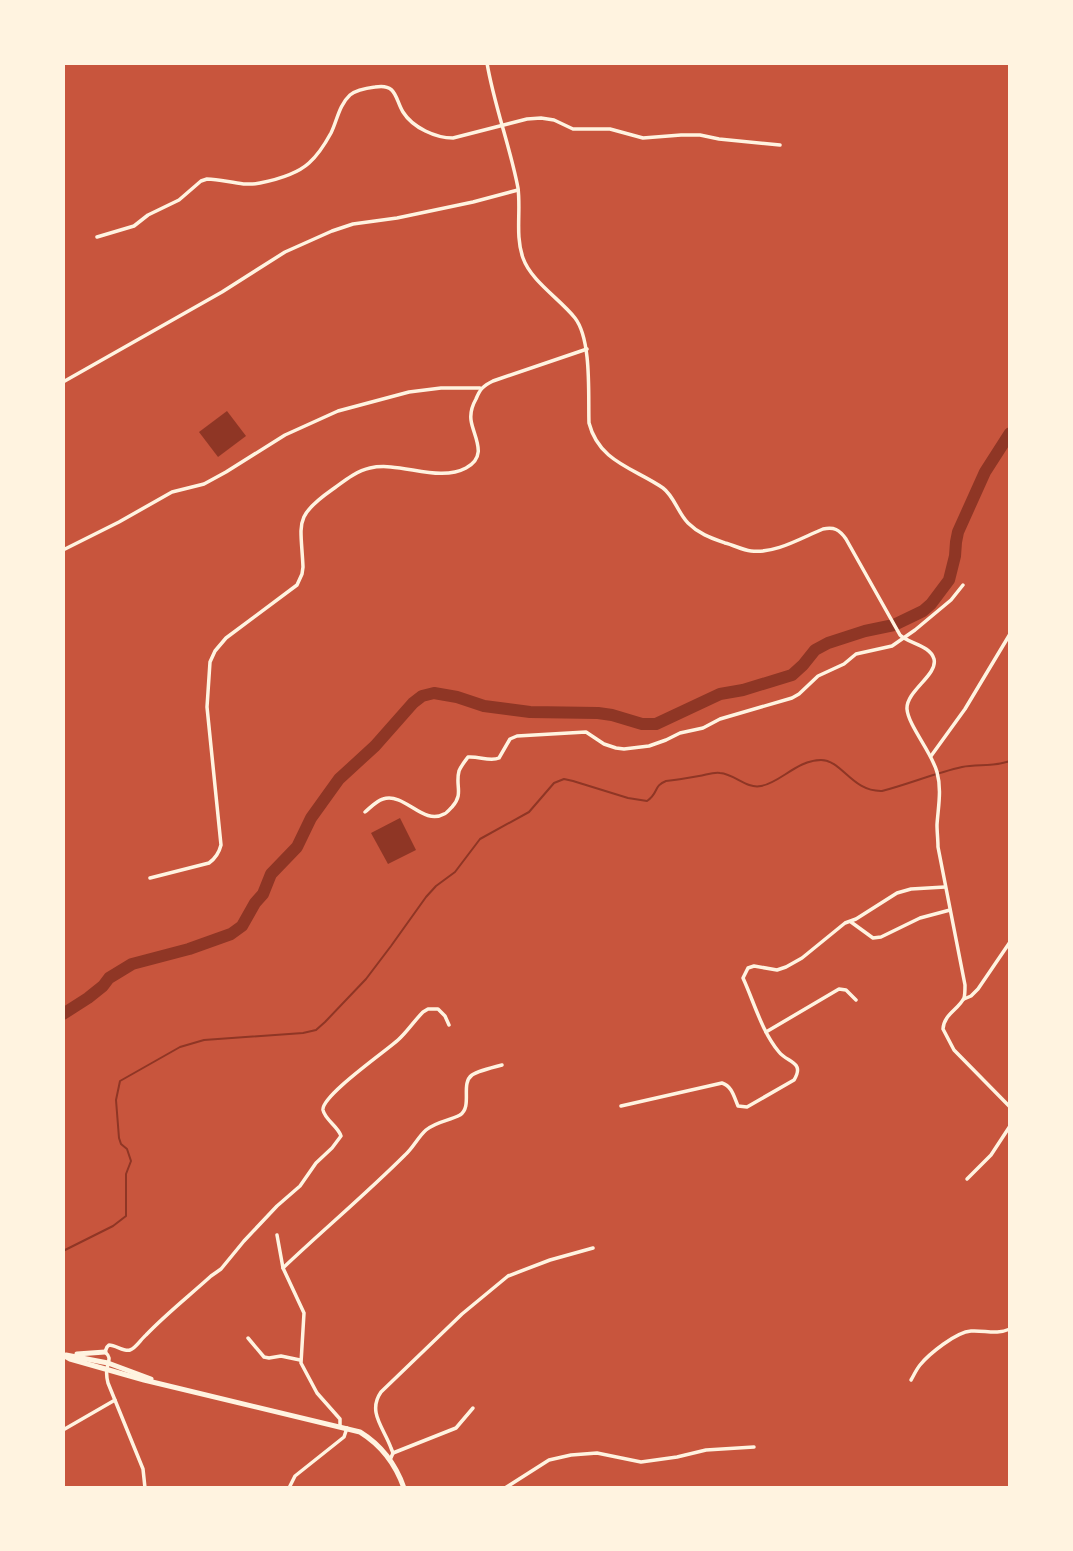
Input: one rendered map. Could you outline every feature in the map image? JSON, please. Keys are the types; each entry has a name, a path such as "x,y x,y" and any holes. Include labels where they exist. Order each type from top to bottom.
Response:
{"main road":[{"path":"63,1355 105,1352"},
{"path":"63,1355 70,1359 108,1366"},
{"path":"71,1355 145,1376 157,1382 360,1432 375,1442 390,1460 404,1488"}],"street":[{"path":"487,63 518,190 523,258 537,278 575,318 583,333 587,349 589,424 595,439 606,454 666,490 688,523 707,537 756,551 774,548 823,529 839,530 902,638 930,651 934,660 931,671 910,698 907,708 937,770 940,784 938,847 965,985 963,999"},
{"path":"97,237 134,226 148,215 179,200 207,179 246,185 297,171 325,144 344,103 355,92 377,86 388,88 397,96 402,111 408,118 443,138 541,118 554,120 573,129 610,130 643,138 700,135 780,145"},
{"path":"63,382 222,292 285,252 332,231 353,224 397,218 518,190"},
{"path":"63,550 172,492 204,484 285,435 338,411 410,392 441,388 480,388 493,381 587,349"},
{"path":"150,878 209,863 219,852 221,845 206,708 210,662 226,638 297,585 302,574 301,522 306,512 314,502 364,470 386,467 434,473 467,468 478,454 471,409 480,388"},
{"path":"365,812 381,800 391,798 402,801 428,816 445,814 458,800 459,771 468,757 494,760 499,758 510,738 517,736 586,732 604,744 617,748 649,746 680,733 703,728 720,719 792,698 818,676 844,664 856,654 891,646 951,600 963,585"},
{"path":"931,757 965,709 1010,634"},
{"path":"621,1106 722,1083 730,1088 738,1106 747,1107 794,1080 798,1068 779,1052 766,1032 743,978 748,968 754,966 777,970 786,967 802,958 845,923 897,893 946,887"},
{"path":"851,921 873,938 950,910"},
{"path":"1010,942 978,989 963,999 944,1022 944,1033 954,1050 1010,1107"},
{"path":"766,1032 839,989 846,990 856,1000"},
{"path":"145,1488 143,1469 108,1383 110,1360 105,1352 109,1345 124,1350 134,1348 146,1334 220,1269 277,1206 300,1186 316,1163 341,1136 323,1108 324,1103 339,1087 396,1042 428,1009 438,1009 449,1025"},
{"path":"283,1268 406,1154 423,1132 464,1111 467,1081 471,1075 502,1065"},
{"path":"967,1179 991,1155 1010,1126"},
{"path":"277,1234 283,1268 304,1313 300,1360 317,1393 340,1419 344,1437 295,1476 289,1488"},
{"path":"393,1453 374,1407 381,1392 462,1314 508,1276 593,1248"},
{"path":"911,1380 925,1359 955,1337 972,1331 993,1333 1010,1329"},
{"path":"248,1338 264,1357 281,1356 300,1360"},
{"path":"63,1430 115,1400"},
{"path":"390,1460 393,1453 456,1428 473,1408"},
{"path":"505,1488 549,1460 571,1455 597,1453 641,1462 706,1450 754,1447"}],"shaded area":[{"path":"227,411 246,436 218,457 199,432"},
{"path":"400,818 416,850 388,864 371,833"}],"waterway":[{"path":"63,1014 88,998 109,978 132,964 189,949 231,934 242,926 263,894 271,874 297,847 311,818 339,779 375,746 422,696 434,693 484,706 530,712 598,713 642,724 656,724 720,694 792,675 815,650 828,643 894,625 923,611 949,580 958,532 985,472 1010,433"},
{"path":"63,1251 113,1226 126,1216 126,1174 131,1161 119,1138 116,1100 120,1081 180,1047 204,1040 316,1030 366,979 426,897 455,872 480,839 529,812 554,783 564,779 647,801 659,785 666,781 717,773 750,785 761,786 775,781 796,767 821,760 835,765 863,787 882,791 962,767 1010,761"}]}
